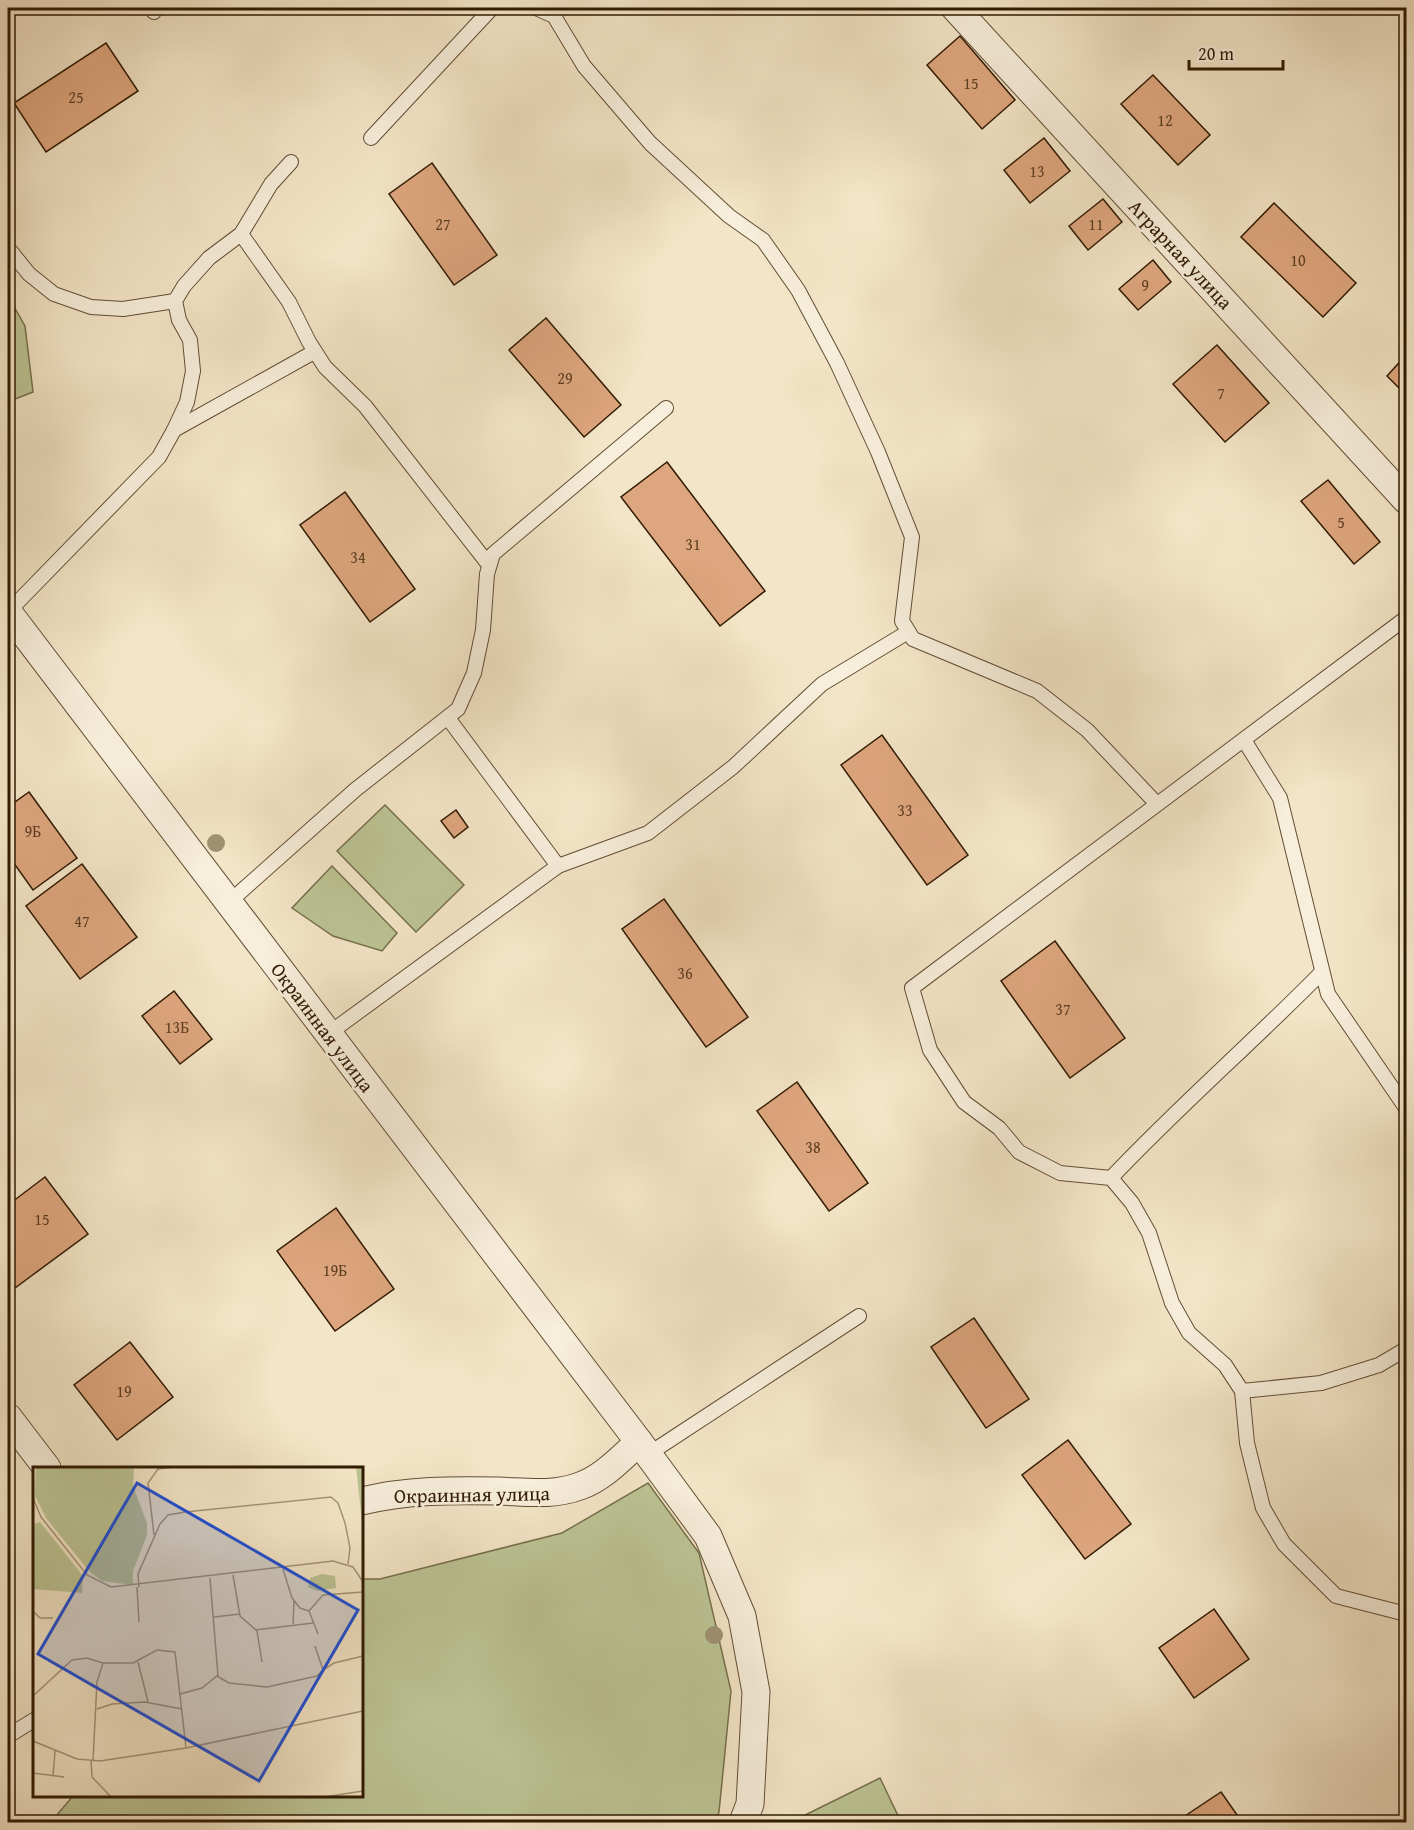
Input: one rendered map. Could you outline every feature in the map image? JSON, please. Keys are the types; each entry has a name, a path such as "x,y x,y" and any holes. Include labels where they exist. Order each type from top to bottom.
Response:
{"street":[{"name":"Аграрная улица","path":"955,8 1407,500"},
{"name":"Окраинная улица","path":"8,612 708,1536 742,1616 756,1692 750,1804 743,1822"},
{"path":"8,1417 46,1467"},
{"name":"Окраинная улица","path":"363,1501 393,1494 436,1491 561,1492 583,1485 643,1448"}],"lane":[{"path":"371,138 492,8"},
{"path":"536,8 554,16 584,66 650,143 729,216 763,240 798,290 837,363 878,452 912,537 902,621 913,639 1037,691 1087,730 1156,803"},
{"path":"8,612 159,457 187,402 193,370 190,340 179,320 175,301 184,286 209,258 241,234 271,184 291,162"},
{"path":"241,234 289,302 314,352 325,368 365,406 489,565"},
{"path":"8,248 29,274 54,294 91,307 123,309 175,301"},
{"path":"174,430 314,352"},
{"path":"228,903 355,790 458,709 474,673 483,630 487,574 493,554 666,408"},
{"path":"1407,618 1156,803 912,988 930,1050 963,1102 999,1128 1019,1152 1060,1173 1111,1178 1132,1203 1149,1233 1172,1303 1189,1333 1225,1365 1242,1390 1247,1443 1263,1508 1284,1544 1336,1596 1407,1614"},
{"path":"328,1034 558,866 648,833 733,767 822,684 908,632"},
{"path":"448,718 558,866"},
{"path":"1244,740 1280,798 1328,993 1407,1108"},
{"path":"1111,1178 1162,1123 1269,1026 1322,972"},
{"path":"643,1448 859,1316"},
{"path":"1242,1390 1321,1383 1379,1365 1407,1349"},
{"path":"8,1736 33,1721"}],"green space":[{"path":"8,296 25,326 33,392 8,402"},
{"path":"385,805 464,885 416,932 337,851"},
{"path":"332,866 397,933 382,951 333,936 292,908"},
{"path":"648,1483 699,1553 731,1691 719,1812 715,1822 51,1822 72,1797 363,1797 363,1579 380,1579 562,1533"},
{"path":"880,1778 901,1822 791,1822"}],"building":[{"path":"960,36 1015,100 982,129 927,65"},
{"path":"106,43 138,91 46,152 14,103"},
{"path":"1153,75 1210,135 1178,165 1121,104"},
{"path":"1044,138 1070,171 1030,203 1004,170"},
{"path":"432,163 497,255 454,285 389,194"},
{"path":"1103,199 1122,222 1088,250 1069,226"},
{"path":"1274,203 1356,283 1323,317 1241,237"},
{"path":"1153,260 1171,282 1138,310 1119,289"},
{"path":"546,318 621,405 584,437 509,350"},
{"path":"1217,345 1269,403 1225,442 1173,384"},
{"path":"1406,355 1406,395 1387,376"},
{"path":"667,462 765,591 720,626 621,497"},
{"path":"1328,480 1380,542 1354,564 1301,501"},
{"path":"345,492 415,589 370,622 300,525"},
{"path":"882,735 968,855 927,885 841,765"},
{"path":"29,792 77,858 33,890 8,855 8,807"},
{"path":"456,810 468,827 454,838 441,821"},
{"path":"82,864 137,937 80,979 26,906"},
{"path":"664,899 748,1017 706,1047 622,929"},
{"path":"1055,941 1125,1038 1070,1078 1001,981"},
{"path":"174,991 212,1039 180,1064 142,1016"},
{"path":"797,1082 868,1183 829,1211 757,1111"},
{"path":"45,1177 88,1234 15,1288 8,1279 8,1205"},
{"path":"336,1208 394,1289 335,1331 277,1251"},
{"path":"974,1318 1029,1399 986,1428 931,1347"},
{"path":"130,1342 173,1397 117,1440 74,1385"},
{"path":"1068,1440 1131,1524 1085,1559 1022,1475"},
{"path":"1214,1609 1249,1659 1194,1698 1159,1648"},
{"path":"1221,1792 1242,1822 1176,1822"}]}
